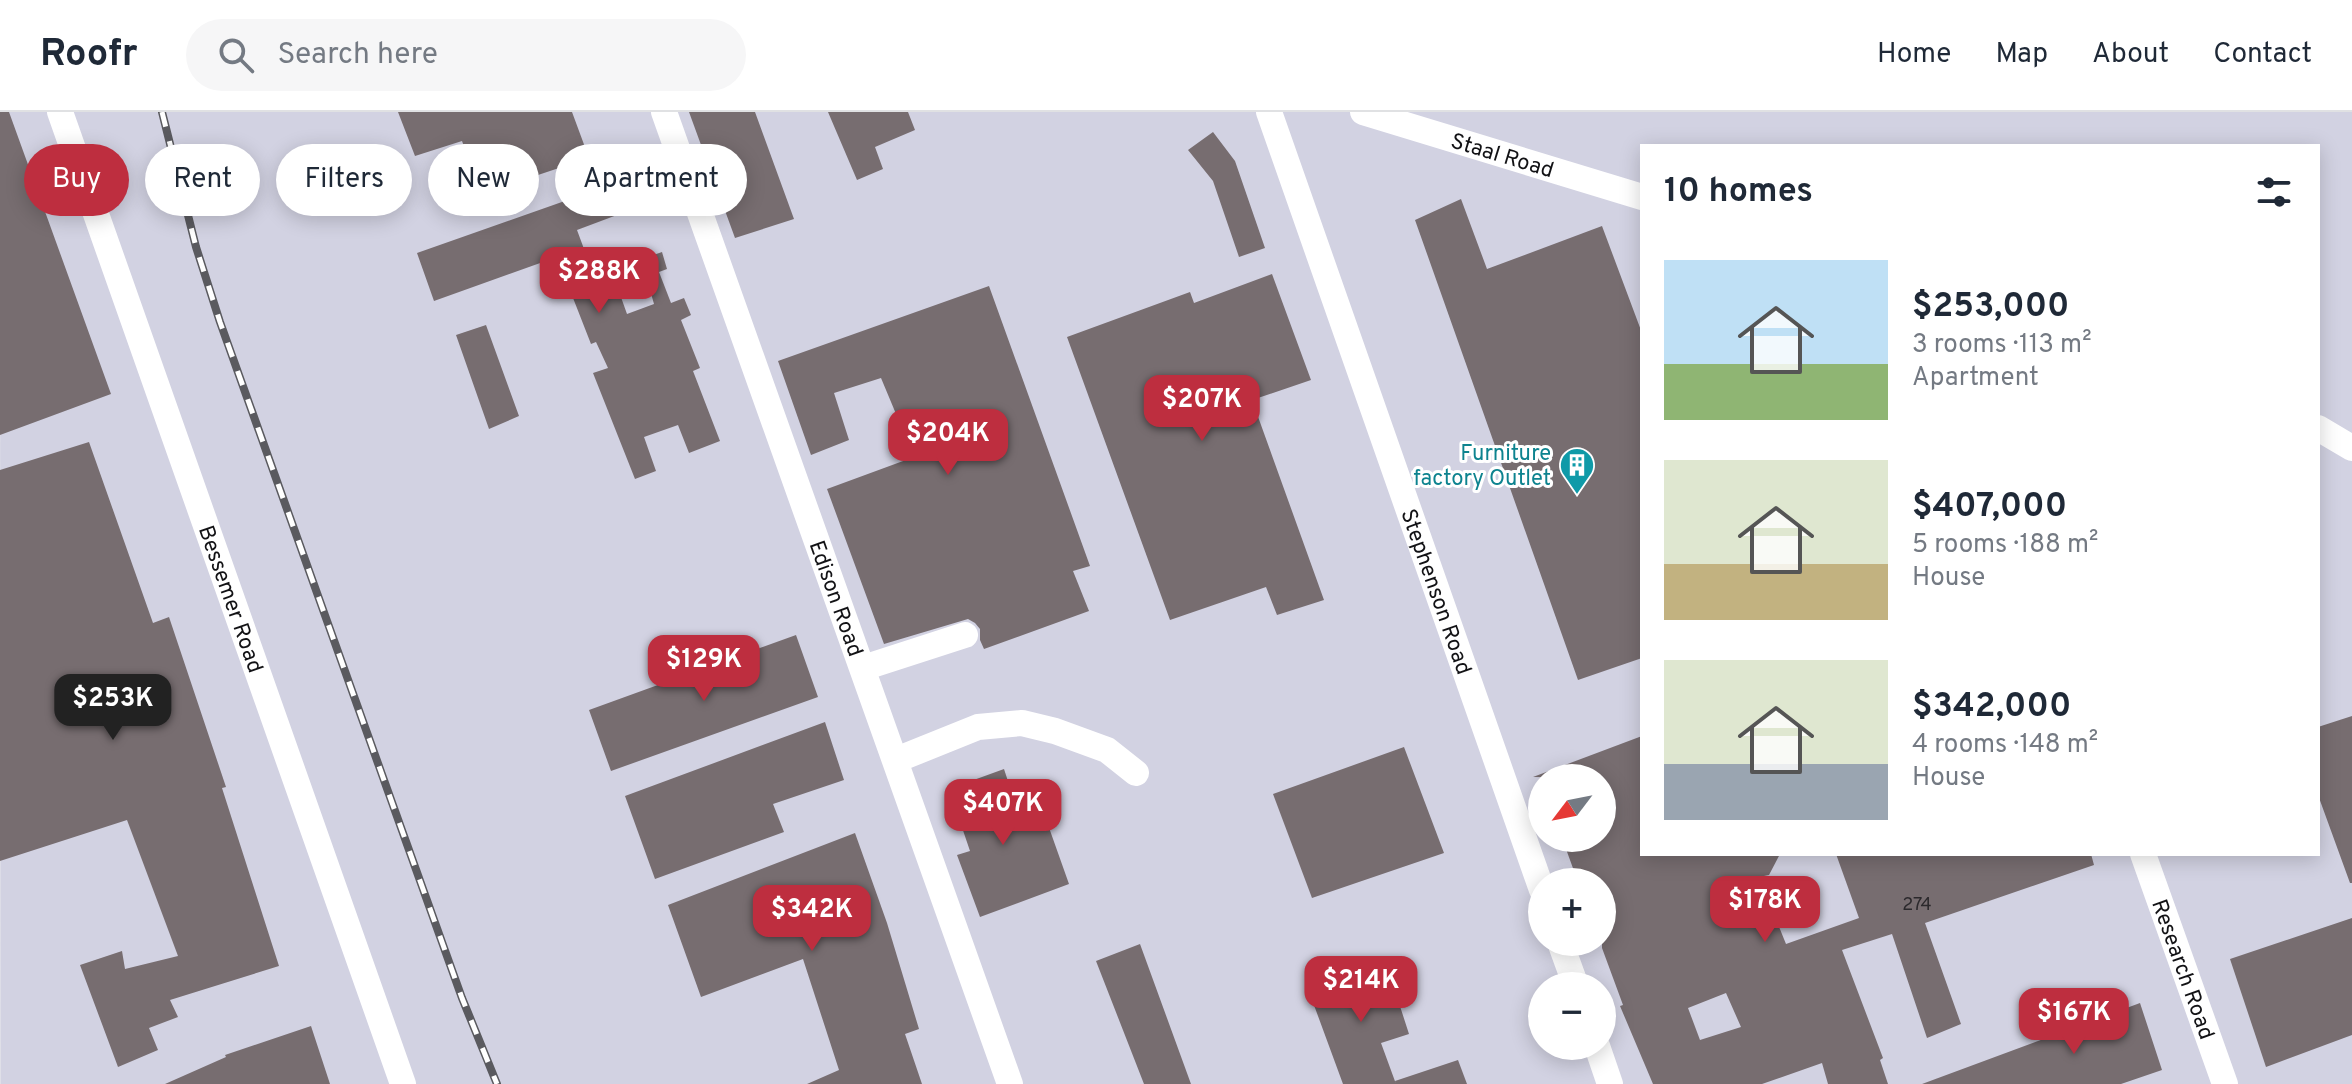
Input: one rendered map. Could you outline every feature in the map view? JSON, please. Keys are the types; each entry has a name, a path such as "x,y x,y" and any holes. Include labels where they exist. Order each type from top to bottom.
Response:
{"street":[{"name":"Bessemer Road","path":"60,112 403,1084"},
{"name":"Edison Road","path":"664,112 1010,1084"},
{"name":"Stephenson Road","path":"1269,112 1534,868"},
{"name":"Staal Road","path":"1363,112 1640,196"},
{"path":"2320,429 2352,448"},
{"path":"863,668 965,635"},
{"path":"896,760 978,727 1022,723 1107,750 1136,773"},
{"name":"Research Road","path":"2144,856 2225,1084"},
{"path":"1602,1060 1610,1084"}],"shaded area":[{"path":"0,112 2352,112 2352,1084 1,1084"}],"building":[{"path":"0,112 9,112 24,153 24,216 47,216 111,394 0,435"},
{"path":"398,112 572,112 584,144 555,144 555,169 539,175 539,144 463,144 462,141 428,144 428,152 415,156"},
{"path":"689,112 755,112 794,219 735,238 727,216 747,216 747,144 701,144"},
{"path":"828,112 908,112 915,130 875,147 883,169 857,180"},
{"path":"1213,132 1235,161 1265,248 1239,257 1213,181 1188,150"},
{"name":"Furniture factory Outlet","path":"1461,199 1487,269 1602,226 1640,328 1640,659 1578,680 1415,220"},
{"path":"555,204 555,216 614,216 577,230 594,276 662,252 667,269 659,272 671,303 684,298 691,315 681,320 700,368 693,371 720,441 689,453 678,425 644,437 656,471 635,479 593,373 608,368 596,342 591,344 557,257 434,301 417,253 522,216 539,216 539,210","holes":["646,276 654,304 627,314 617,286"]},
{"path":"1272,274 1311,380 1252,400 1324,600 1277,615 1266,587 1170,620 1067,337 1190,292 1194,303"},
{"path":"989,286 1090,566 1073,571 1089,611 984,649 980,629 968,619 884,644 827,489 914,457 881,378 834,393 849,440 811,455 778,361"},
{"path":"486,325 519,416 489,429 456,335"},
{"path":"89,442 153,623 169,617 226,787 222,788 279,966 170,1000 178,1017 149,1028 158,1050 118,1067 80,965 122,951 125,969 178,956 127,820 0,861 0,470"},
{"path":"796,635 818,697 611,771 589,710"},
{"path":"2352,716 2352,883 2320,800 2320,726"},
{"path":"825,722 844,780 773,804 784,832 655,879 625,796"},
{"path":"1640,737 1640,856 1779,856 1769,875 1759,877 1786,944 1859,918 1837,856 2092,856 2094,865 1925,923 1961,1024 1927,1038 1892,934 1842,950 1883,1058 1880,1060 1888,1084 1828,1084 1822,1063 1762,1084 1653,1084 1620,1006 1623,1005 1616,986 1616,972 1611,972 1605,956 1616,956 1616,868 1573,868 1567,852 1616,852 1616,764 1568,764","holes":["1726,993 1741,1027 1700,1040 1688,1008"]},
{"path":"1404,747 1444,853 1312,898 1273,794"},
{"path":"1004,769 1024,830 1047,822 1069,884 980,917 957,855 970,851 949,789"},
{"path":"855,833 887,923 919,1029 905,1034 922,1084 807,1084 839,1070 803,959 701,997 668,905"},
{"path":"2352,918 2352,1035 2266,1067 2230,959"},
{"path":"1140,944 1191,1084 1144,1084 1096,961"},
{"path":"1359,967 1363,976 1388,969 1409,1034 1381,1043 1396,1084 1343,1084 1311,997 1331,990 1325,977"},
{"path":"2140,1003 2162,1070 2121,1084 1922,1084"},
{"path":"311,1026 330,1084 165,1084 225,1055"},
{"path":"1458,1060 1467,1084 1396,1084 1395,1081"}],"railway":[{"path":"162,112 196,247 220,322 462,998 497,1084"}],"place":[{"name":"Furniture factory Outlet","path":"1577,496"}]}
